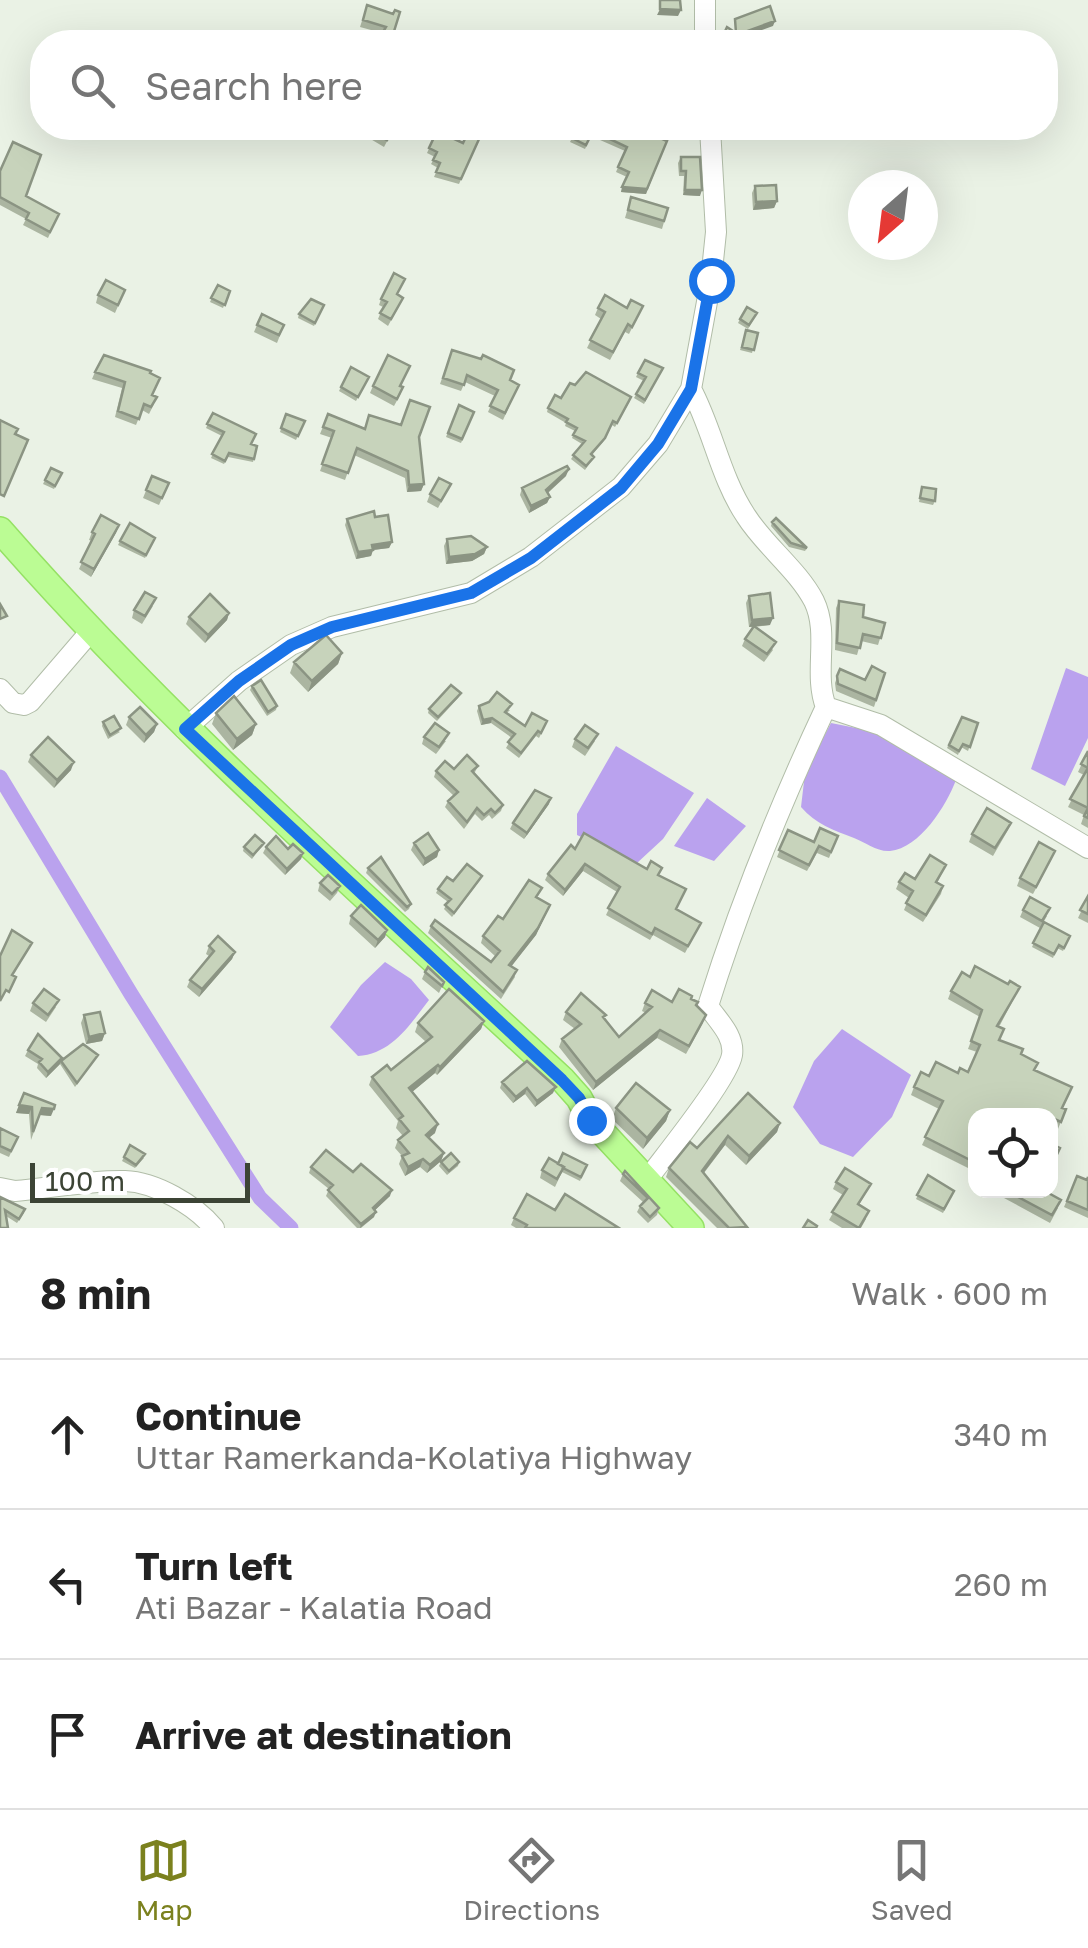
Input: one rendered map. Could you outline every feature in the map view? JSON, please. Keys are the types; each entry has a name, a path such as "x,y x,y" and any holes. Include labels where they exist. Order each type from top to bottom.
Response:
{"main road":[{"path":"0,530 185,729 562,1080 579,1098 591,1120 691,1228"}],"street":[{"path":"705,0 705,30"},
{"path":"185,729 239,681 291,645 332,627 471,593 531,558 621,488 658,444 691,389 716,232 711,140"},
{"path":"646,1181 710,1094 732,1056 730,1036 708,1006 742,903 786,791 826,707 821,692 821,622 813,599 746,517 724,475 706,416 691,389"},
{"path":"0,688 13,703 24,706 91,631"},
{"path":"826,707 881,725 1088,848"},
{"path":"0,1188 16,1191 128,1181 170,1195 214,1228"}],"shaded area":[{"path":"1066,668 1088,677 1088,738 1065,786 1031,769"},
{"path":"831,723 871,731 956,780 939,813 912,842 890,851 880,850 825,826 801,807 805,773"},
{"path":"616,746 694,793 663,839 637,863 577,835 577,814"},
{"path":"707,798 746,826 714,861 674,846"},
{"path":"385,962 411,979 429,1000 390,1044 358,1056 330,1027 361,985"},
{"path":"842,1029 911,1075 892,1117 853,1157 820,1144 793,1107 814,1061"}],"building":[{"path":"660,0 680,0 681,10 660,9"},
{"path":"367,5 393,14 395,10 400,12 394,30 384,30 386,27 363,20"},
{"path":"770,6 775,21 750,30 736,30 735,19"},
{"path":"433,140 479,140 461,179 436,172 440,163 433,160 437,152 429,148"},
{"path":"612,140 667,141 647,189 622,187 629,172 618,167 627,147"},
{"path":"13,142 41,155 26,196 59,214 50,232 26,219 29,213 0,197 0,171"},
{"path":"681,157 700,157 702,190 685,190 686,171 681,171"},
{"path":"776,185 777,201 756,202 755,186"},
{"path":"631,197 668,208 664,221 628,210"},
{"path":"394,273 405,279 397,294 403,298 391,319 380,313 387,302 381,299"},
{"path":"106,280 125,290 118,305 98,295"},
{"path":"218,285 230,291 225,305 211,298"},
{"path":"605,295 627,308 631,300 643,306 613,352 590,340 605,312 598,308"},
{"path":"311,299 324,305 315,323 299,314"},
{"path":"747,307 757,313 749,325 740,319"},
{"path":"262,314 284,325 279,335 257,325"},
{"path":"746,330 758,333 754,350 742,347"},
{"path":"452,350 481,359 483,355 514,370 510,380 519,385 505,413 490,406 498,390 467,375 464,385 443,378"},
{"path":"104,355 151,371 160,378 152,395 157,397 151,407 144,404 139,419 118,411 125,382 95,372"},
{"path":"388,355 410,366 397,399 373,386"},
{"path":"645,360 663,368 645,400 636,394 646,377 638,373"},
{"path":"351,367 369,377 358,397 341,387"},
{"path":"586,372 631,397 586,466 573,455 585,441 573,435 577,428 548,408 555,395 561,398 570,383 575,385"},
{"path":"410,400 430,407 419,437 424,484 409,485 408,471 357,448 348,473 322,464 334,431 323,427 328,414 365,429 369,415 401,425"},
{"path":"459,405 474,412 462,439 448,433"},
{"path":"213,413 256,434 251,444 257,446 254,459 229,453 225,461 212,454 224,432 207,424"},
{"path":"286,414 305,421 298,436 281,428"},
{"path":"0,420 18,429 15,434 28,440 4,496 0,494"},
{"path":"567,466 569,469 546,490 550,497 531,506 522,488"},
{"path":"51,468 62,473 55,486 45,480"},
{"path":"152,476 169,483 162,498 146,490"},
{"path":"439,478 451,484 441,501 430,494"},
{"path":"922,487 936,489 935,501 920,498"},
{"path":"374,511 375,517 388,515 392,542 358,552 347,519"},
{"path":"101,515 119,525 94,569 81,562"},
{"path":"776,518 807,548 791,543 772,522"},
{"path":"130,523 155,538 146,555 120,541"},
{"path":"471,536 487,547 475,554 449,557 447,539"},
{"path":"145,592 156,598 145,616 134,610"},
{"path":"770,593 773,618 752,620 749,596"},
{"path":"210,594 229,613 208,635 189,617"},
{"path":"839,601 864,605 863,617 885,623 881,638 863,634 860,648 837,643"},
{"path":"754,626 776,642 767,654 745,639"},
{"path":"326,635 342,653 312,681 294,662"},
{"path":"872,666 885,673 876,700 838,684 840,669 865,680"},
{"path":"261,680 277,706 268,712 252,686"},
{"path":"451,685 461,693 438,717 429,709"},
{"path":"497,692 512,704 505,712 525,726 532,713 547,721 521,753 508,742 515,734 492,718 483,720 479,706"},
{"path":"234,696 256,724 237,739 216,713"},
{"path":"140,707 157,724 146,735 129,717"},
{"path":"114,716 121,728 110,735 103,722"},
{"path":"962,717 978,723 970,747 963,744 959,751 949,745"},
{"path":"435,723 449,733 439,747 424,737"},
{"path":"585,725 598,734 588,748 575,739"},
{"path":"48,737 74,762 57,780 31,755"},
{"path":"467,755 478,766 472,771 503,805 495,813 491,809 484,815 477,808 467,822 448,801 458,792 436,771 445,761 454,769"},
{"path":"1088,768 1088,808 1070,799"},
{"path":"535,790 551,798 527,833 513,823"},
{"path":"987,808 1011,823 995,848 972,834"},
{"path":"820,828 838,836 831,852 819,846 809,865 779,850 788,830 814,842"},
{"path":"428,833 439,850 425,859 414,843"},
{"path":"584,833 647,869 651,861 662,868 658,875 686,889 676,909 701,923 688,946 655,928 652,934 608,908 620,887 585,864 565,890 548,874 571,845 575,849"},
{"path":"255,835 264,843 253,855 244,847"},
{"path":"276,836 288,849 293,844 303,853 287,869 266,847"},
{"path":"1039,842 1055,851 1036,887 1020,878"},
{"path":"930,855 946,865 936,882 943,886 926,915 906,903 913,891 899,882 905,873 915,879"},
{"path":"381,857 411,904 407,907 368,868"},
{"path":"467,864 482,876 454,913 445,905 451,899 438,889 447,877 453,881"},
{"path":"328,875 340,886 332,894 320,883"},
{"path":"529,880 542,888 536,897 550,905 538,928 509,965 517,970 503,992 431,926 435,920 491,962 500,951 483,936 498,916 503,919"},
{"path":"1088,896 1088,914 1080,910"},
{"path":"1030,897 1050,908 1042,921 1023,910"},
{"path":"361,905 387,930 378,940 351,916"},
{"path":"1044,922 1070,936 1064,948 1059,945 1054,954 1033,943"},
{"path":"12,930 32,943 12,975 16,977 9,992 6,990 0,1001 0,956"},
{"path":"218,936 235,952 202,989 190,980 214,951 209,946"},
{"path":"975,966 1020,987 997,1026 1004,1029 999,1040 1023,1049 1021,1054 1038,1063 1034,1070 1072,1087 1062,1108 1066,1109 1061,1122 1058,1108 968,1108 968,1159 925,1137 943,1101 914,1087 921,1072 929,1076 936,1062 958,1073 960,1068 968,1072 980,1045 971,1041 982,1010 951,991 962,972 970,977"},
{"path":"428,967 444,982 442,986 425,972"},
{"path":"44,989 59,1000 48,1015 33,1003"},
{"path":"449,989 484,1021 440,1067 409,1088 438,1124 426,1135 444,1153 430,1165 423,1159 408,1167 402,1156 409,1153 398,1140 409,1131 399,1119 403,1116 372,1077 387,1065 391,1070 432,1037 418,1023"},
{"path":"679,989 692,996 706,1015 689,1046 660,1030 596,1082 562,1039 581,1024 566,1012 581,993 606,1015 603,1017 619,1037 652,1007 645,1003 652,990 672,1002"},
{"path":"100,1012 105,1033 89,1037 84,1015"},
{"path":"38,1034 62,1058 48,1072 39,1062 42,1059 28,1050"},
{"path":"83,1044 98,1055 77,1083 61,1061"},
{"path":"527,1061 556,1087 537,1101 527,1088 516,1097 502,1082"},
{"path":"636,1083 670,1110 647,1138 616,1108"},
{"path":"24,1093 55,1105 54,1109 42,1108 33,1132 32,1107 19,1105"},
{"path":"748,1093 780,1123 749,1156 728,1136 702,1171 747,1227 729,1228 669,1168 690,1142 697,1148"},
{"path":"0,1128 18,1137 11,1151 0,1146"},
{"path":"130,1145 145,1154 136,1165 124,1157"},
{"path":"326,1150 353,1172 361,1164 392,1190 361,1224 328,1190 333,1185 311,1167"},
{"path":"451,1153 459,1162 449,1171 441,1162"},
{"path":"563,1153 587,1165 581,1177 558,1164"},
{"path":"549,1158 564,1167 557,1179 542,1170"},
{"path":"845,1168 871,1184 858,1204 869,1211 859,1228 832,1212 847,1189 836,1182"},
{"path":"625,1171 659,1208 650,1217 640,1206 648,1198 623,1174"},
{"path":"928,1175 954,1191 944,1209 917,1195"},
{"path":"1077,1176 1087,1180 1088,1177 1088,1210 1067,1201"},
{"path":"527,1194 555,1210 565,1194 619,1228 525,1228 527,1225 514,1218"},
{"path":"0,1197 25,1209 19,1219 5,1210 8,1228 0,1228"},
{"path":"1020,1198 1057,1198 1061,1200 1052,1215"},
{"path":"808,1220 817,1226 816,1228 803,1228"}],"waterway":[{"path":"0,777 260,1198 291,1228"}],"route":[{"path":"591,1120 579,1098 562,1080 185,729 239,681 291,645 332,627 471,593 531,558 621,488 658,444 691,389 711,280"}]}
